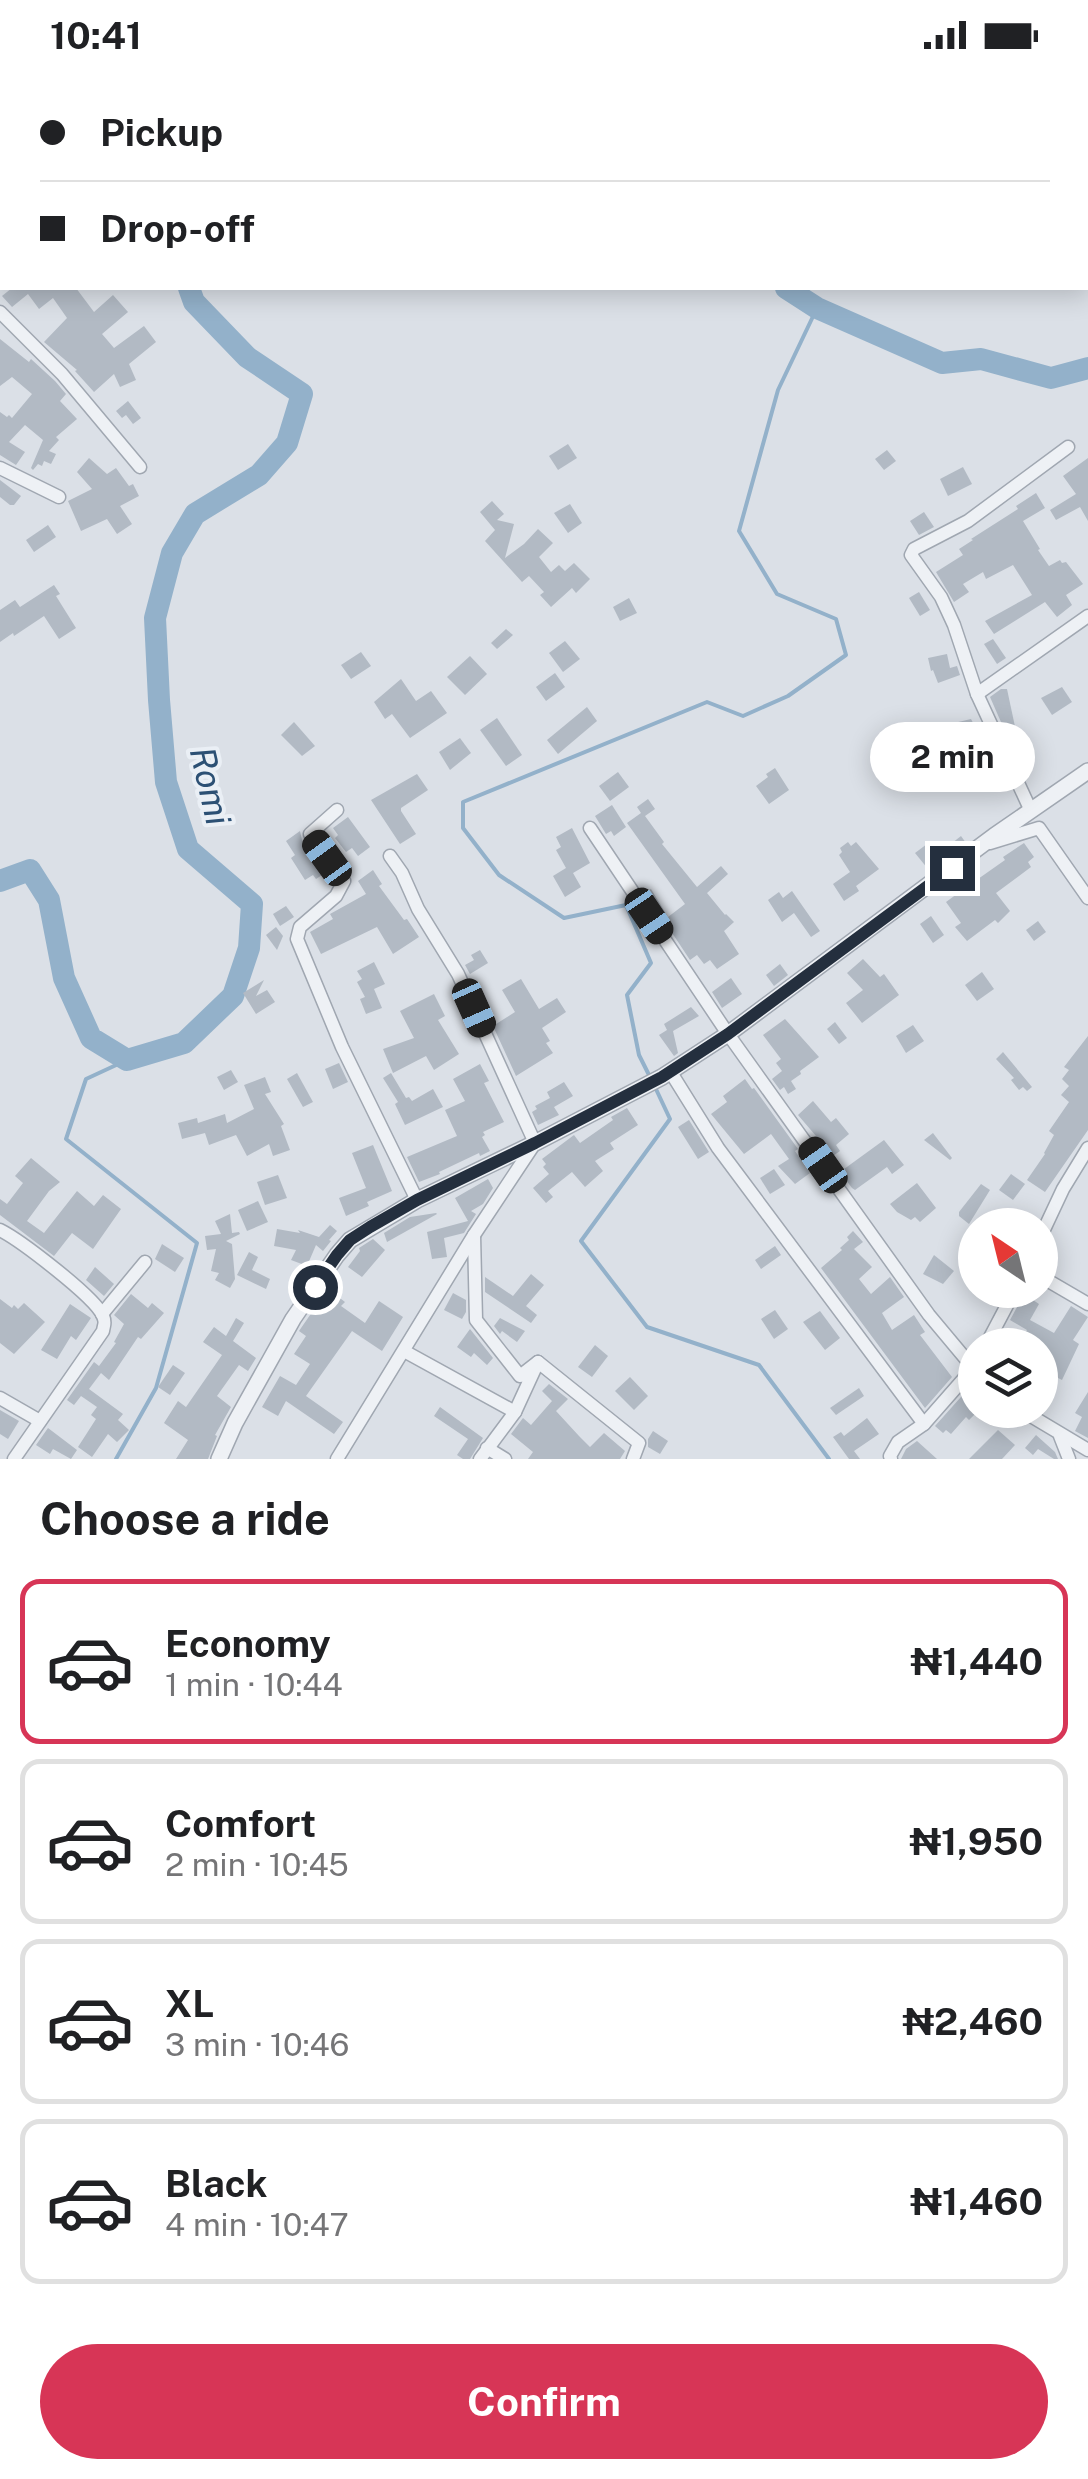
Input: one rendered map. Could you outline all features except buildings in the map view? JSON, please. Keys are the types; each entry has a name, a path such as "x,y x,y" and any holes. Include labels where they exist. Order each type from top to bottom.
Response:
{"street":[{"path":"0,312 62,374 140,467"},
{"path":"1031,810 977,694 954,625 911,554 968,521 1068,447"},
{"path":"0,468 59,497"},
{"path":"977,694 1088,616"},
{"path":"219,1459 293,1320 350,1240 417,1200 666,1074 728,1034 1088,771"},
{"path":"337,810 310,834 344,881 336,896 300,927 298,939 342,1046 417,1200"},
{"path":"590,828 728,1034 929,1314 958,1348"},
{"path":"984,845 1039,828 1088,898"},
{"path":"390,856 458,974 535,1143"},
{"path":"666,1074 924,1424"},
{"path":"337,1459 535,1143"},
{"path":"1054,1208 1087,1151"},
{"path":"0,1230 18,1239 89,1299 102,1314 104,1323 103,1331 14,1459"},
{"path":"474,1235 476,1320 520,1376 538,1362"},
{"path":"102,1314 144,1262"},
{"path":"1058,1286 1088,1304"},
{"path":"404,1351 515,1412"},
{"path":"505,1459 484,1454 515,1412 538,1362"},
{"path":"538,1362 639,1443 633,1459"},
{"path":"891,1459 898,1442 924,1424 958,1387"},
{"path":"0,1398 40,1421"},
{"path":"1048,1428 1088,1450"},
{"path":"1060,1436 1069,1459"}],"waterway":[{"name":"Romi","path":"0,881 30,870 49,900 64,978 91,1038 127,1060 184,1043 233,996 249,948 252,904 188,849 166,782 155,618 172,553 195,514 259,475 287,443 302,394 247,357 194,302 190,290"},
{"name":"Romi","path":"789,290 817,308 942,363 981,359 1051,378 1088,368"},
{"path":"651,1079 639,1055 627,995 651,963 626,905 564,918 499,875 463,828 463,802 707,702 743,716 788,696 846,655 836,619 777,594 739,531 778,390 817,308"},
{"path":"116,1459 156,1388 197,1243 66,1139 86,1079 127,1060"},
{"path":"655,1087 670,1119 581,1241 647,1327 759,1365 829,1459"}],"route":[{"path":"315,1287 350,1240 417,1200 662,1077 728,1034 952,868"}]}
